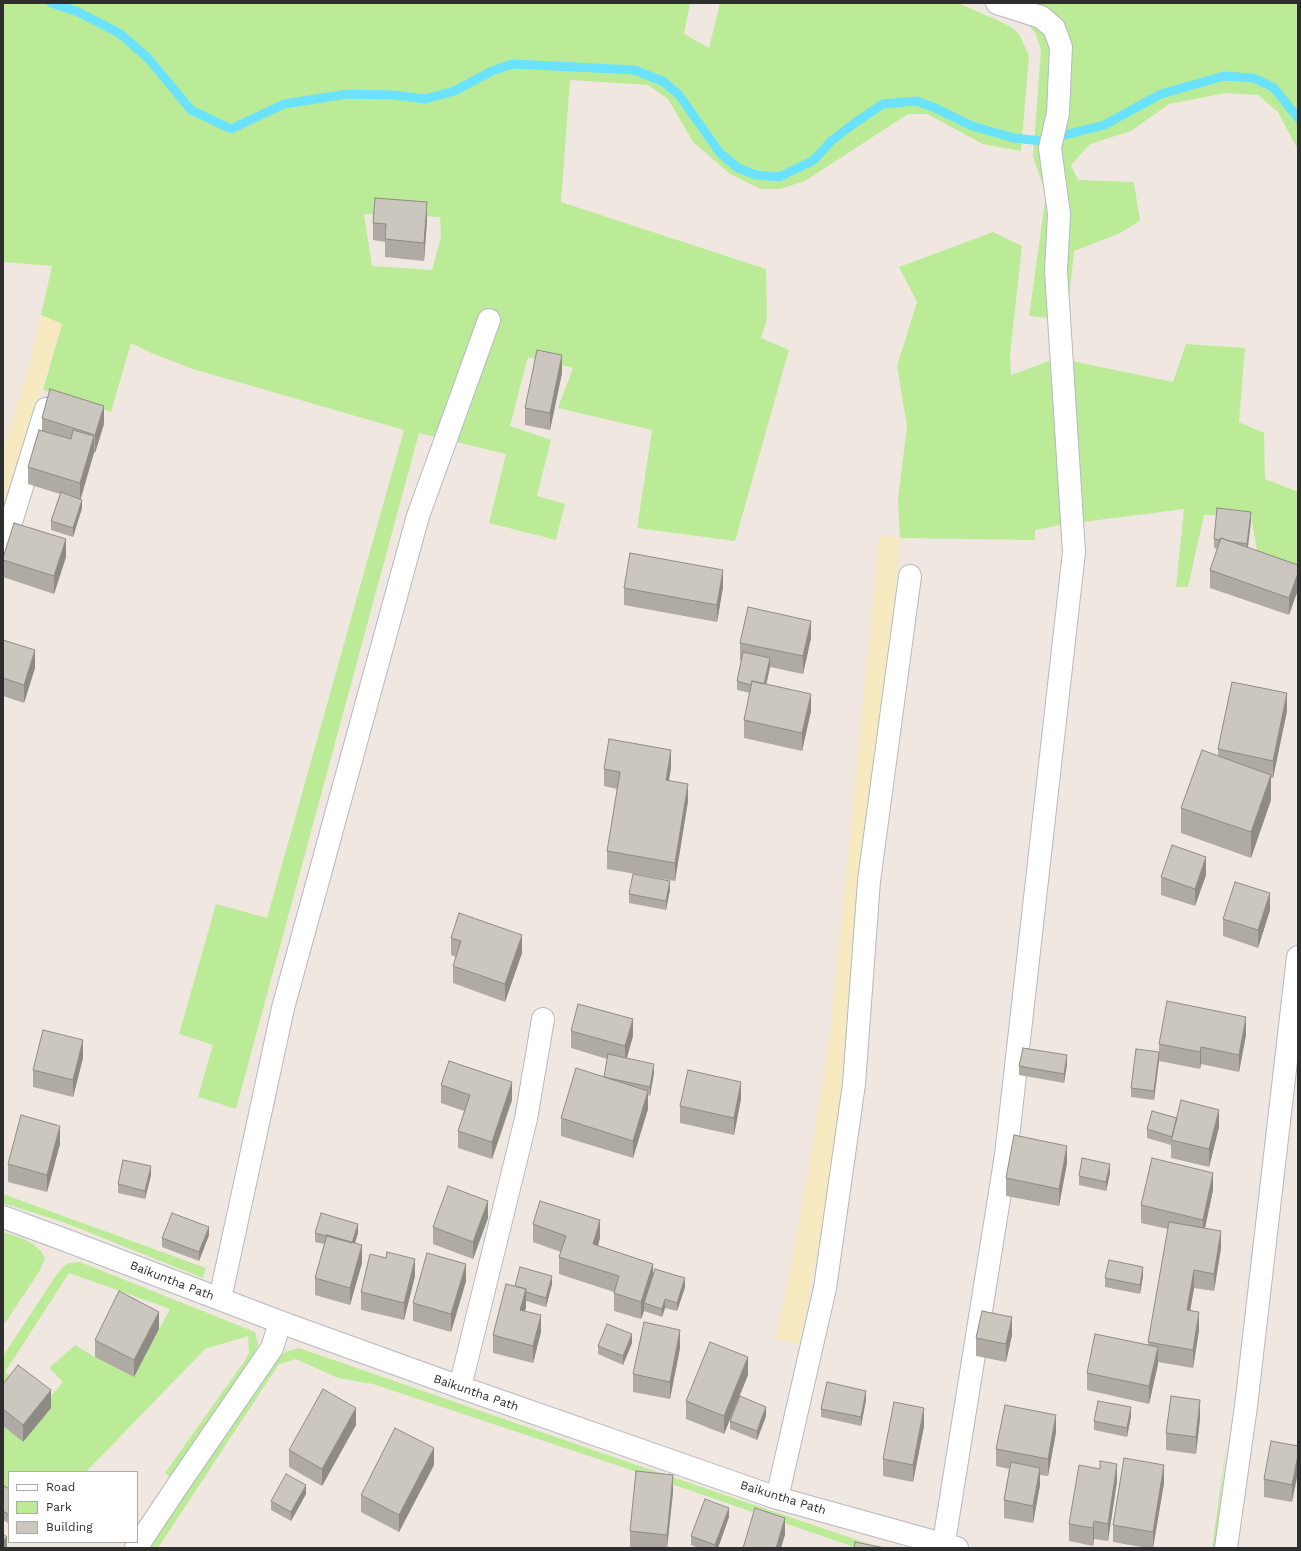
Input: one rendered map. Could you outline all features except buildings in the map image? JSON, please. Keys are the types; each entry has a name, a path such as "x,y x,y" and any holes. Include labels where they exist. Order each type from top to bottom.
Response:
{"street":[{"path":"948,1547 1006,1155 1074,552 1056,272 1059,214 1050,148 1058,113 1061,47 1054,28 1041,17 996,3"},
{"path":"220,1299 283,1008 409,547 418,516 489,320"},
{"path":"3,548 46,409"},
{"path":"777,1498 825,1288 853,1092 869,881 910,576"},
{"path":"1226,1548 1246,1406 1298,958"},
{"path":"460,1387 526,1119 543,1019"},
{"name":"Baikuntha Path","path":"3,1217 280,1322 777,1498 948,1547"},
{"path":"136,1548 272,1348 280,1322"}],"green space":[{"path":"3,3 690,3 684,34 709,48 720,3 958,3 1011,27 1019,34 1029,56 1021,151 983,144 927,114 908,114 805,181 780,189 760,189 730,174 693,142 668,99 648,85 570,80 561,202 766,269 767,319 761,338 789,350 735,541 637,528 652,430 558,408 573,368 528,357 510,426 551,440 537,496 565,504 556,540 489,523 506,454 419,433 236,1109 198,1097 213,1045 179,1034 216,904 267,918 404,430 193,369 151,353 131,343 111,412 43,390 62,324 41,315 52,266 3,262","holes":["364,214 440,217 441,237 432,270 372,266"]},
{"path":"987,3 1298,3 1298,150 1278,112 1258,95 1226,93 1169,104 1131,131 1090,144 1071,165 1078,180 1134,182 1140,221 1118,234 1074,251 1067,320 1029,316 1046,194 1033,157 1041,50 1036,34 1027,23"},
{"path":"993,232 1022,246 1010,355 1011,375 1057,358 1173,382 1186,344 1245,348 1239,422 1264,433 1265,479 1298,492 1298,567 1257,551 1251,515 1204,515 1188,587 1176,587 1184,509 1060,525 1035,530 1035,540 900,538 898,499 907,426 897,366 917,302 899,267"},
{"path":"3,1194 206,1268 203,1278 63,1222 3,1203"},
{"path":"3,1232 22,1238 33,1244 41,1251 45,1258 39,1272 3,1326"},
{"path":"80,1262 255,1332 258,1345 248,1367 171,1478 165,1473 249,1353 248,1336 205,1349 87,1471 8,1471 8,1491 3,1488 3,1426 23,1442 45,1403 63,1382 49,1368 75,1345 134,1377 170,1309 69,1273 5,1372 18,1382 3,1401 3,1356 57,1274 69,1263"},
{"path":"299,1348 881,1548 857,1548 628,1469 373,1384 338,1378 296,1359 279,1364 158,1548 149,1548 270,1364 285,1352"},
{"path":"1227,1441 1219,1513 1217,1548 1212,1548"}],"sand":[{"path":"41,315 62,324 3,516 3,450 31,359"},
{"path":"880,535 900,538 862,959 844,1119 799,1344 775,1339 784,1302 812,1152 831,1028"}],"waterway":[{"path":"51,3 76,11 119,33 148,58 191,110 231,129 284,104 347,94 394,95 425,99 454,91 492,71 512,64 635,70 664,82 679,95 720,153 738,168 756,175 779,177 814,160 831,141 883,104 916,101 933,107 972,126 1014,138 1042,141 1104,125 1161,94 1224,76 1253,78 1273,87 1298,118"}]}
